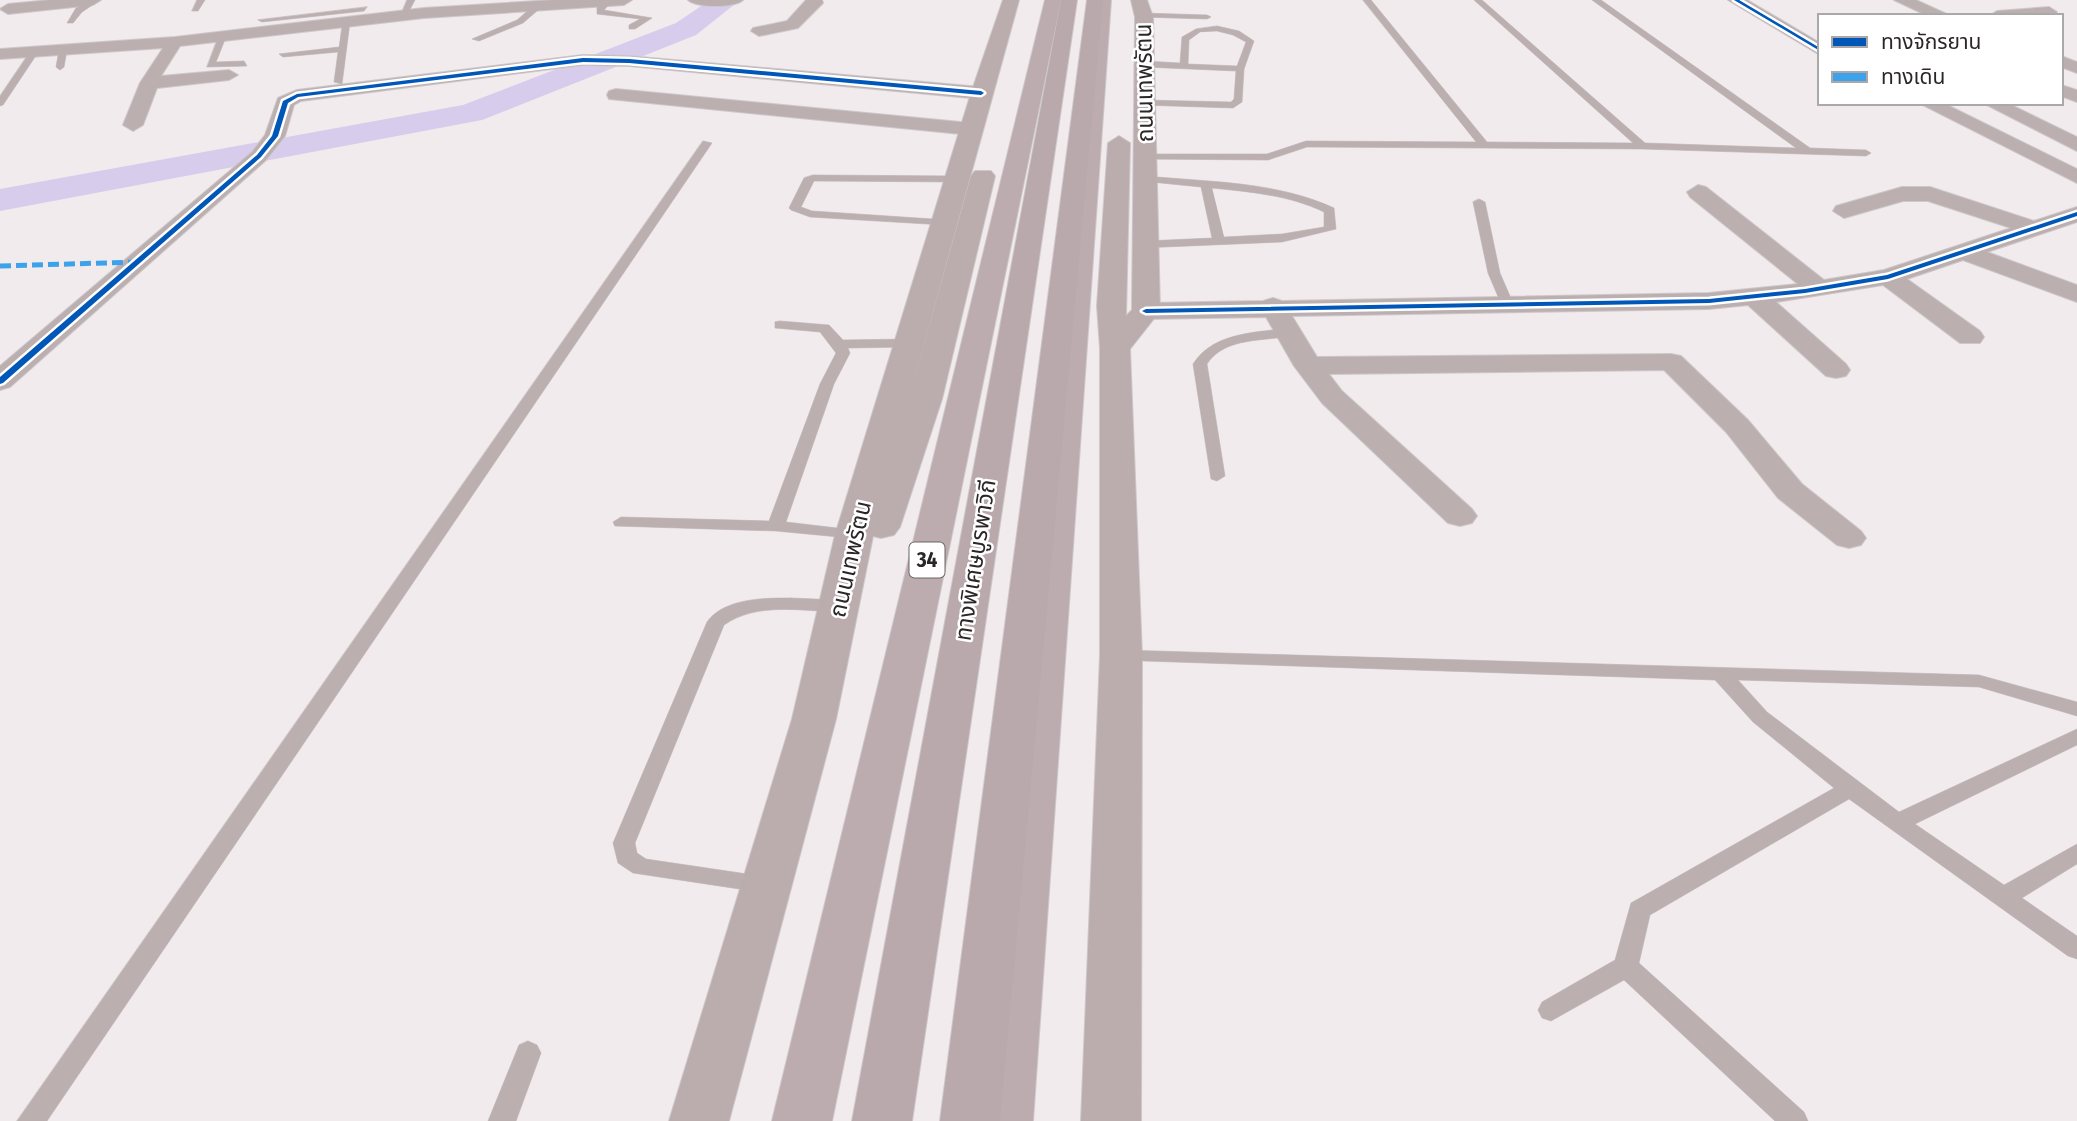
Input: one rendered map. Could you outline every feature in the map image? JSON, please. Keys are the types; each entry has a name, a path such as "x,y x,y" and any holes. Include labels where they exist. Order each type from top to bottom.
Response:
{"highway":[{"name":"34","path":"802,1121 1053,0"},
{"name":"ทางพิเศษบูรพาวิถี","path":"882,1121 1069,0"},
{"path":"970,1121 1095,0"},
{"name":"ถนนเทพรัตน","path":"1003,1121 1129,7"}],"main road":[{"name":"ถนนเทพรัตน","path":"699,1121 814,719 853,535 944,222 969,184 1011,0"},
{"path":"984,121 1022,7 1034,0"},
{"name":"ถนนเทพรัตน","path":"1129,7 1144,64 1132,110 1136,177 1145,245 1146,311"},
{"path":"1111,1121 1121,656 1115,348 1111,306 1136,177"},
{"path":"814,719 926,398 969,184"},
{"path":"1115,348 1146,311"}],"street":[{"path":"6,9 95,0"},
{"path":"0,54 222,37 262,21 346,22 410,4 541,4 624,0"},
{"path":"696,0 735,0"},
{"path":"758,31 792,25 815,3 814,0"},
{"path":"1736,0 1818,49"},
{"path":"1902,0 1938,14"},
{"path":"2023,14 2049,12"},
{"path":"1792,33 1818,34"},
{"path":"132,125 149,83 175,42"},
{"path":"0,381 11,362 259,156 275,136 285,102 297,96 583,60 629,61 984,121"},
{"path":"149,83 229,75"},
{"path":"616,95 984,121"},
{"path":"1932,105 2077,177"},
{"path":"1996,105 2077,145"},
{"path":"2043,160 2077,155"},
{"path":"1698,192 1819,289"},
{"path":"1844,211 1915,193 1956,202 2034,228"},
{"path":"1146,311 1273,306 1709,301 1819,289 1888,277 2077,214"},
{"path":"1964,252 2077,295"},
{"path":"1888,277 1970,337"},
{"path":"1754,296 1836,370"},
{"path":"1273,306 1308,366 1356,421 1460,516"},
{"path":"1308,366 1671,362 1737,426 1790,491 1849,538"}],"lane":[{"path":"70,21 79,10 95,0"},
{"path":"195,9 201,0"},
{"path":"1367,0 1484,145"},
{"path":"1478,0 1642,146"},
{"path":"1596,0 1806,150"},
{"path":"608,1 598,10 648,18 632,27"},
{"path":"476,39 521,21 532,15 541,4"},
{"path":"1129,7 1208,17"},
{"path":"262,21 364,9"},
{"path":"339,82 346,22"},
{"path":"1132,110 1233,105 1239,100 1240,69 1250,41 1234,31 1212,29 1187,35 1184,66"},
{"path":"222,37 210,65 244,64"},
{"path":"283,54 342,49"},
{"path":"60,67 63,50"},
{"path":"0,103 35,51"},
{"path":"1144,64 1240,69"},
{"path":"31,1121 708,143"},
{"path":"1136,177 1268,157 1306,145 1642,146 1866,153"},
{"path":"944,222 810,214 798,212 795,208 808,180 813,177 969,184"},
{"path":"1136,177 1291,195 1316,201 1329,209 1330,229 1315,234 1145,245"},
{"path":"1206,186 1219,241"},
{"path":"1479,202 1494,273 1507,303"},
{"path":"776,526 827,384 843,353 839,344 824,328 780,325"},
{"path":"1217,477 1200,364 1203,357 1216,346 1289,332"},
{"path":"839,344 909,343"},
{"path":"621,522 776,526 853,535"},
{"path":"766,884 641,867 626,857 624,843 716,622 726,613 748,607 838,606"},
{"path":"1121,656 1979,681 2077,709"},
{"path":"1720,673 1760,717 1850,789 2006,896 2077,949"},
{"path":"1899,822 2077,736"},
{"path":"1550,1010 1626,966 1639,910 1850,789"},
{"path":"2006,896 2077,853"},
{"path":"1626,966 1794,1121"},
{"path":"502,1121 528,1053"}],"waterway":[{"path":"0,200 471,113 686,29 727,0"}],"marked path":[{"path":"0,266 138,262"}],"cycle path":[{"path":"1736,0 1818,49"},
{"path":"0,381 259,156 275,136 285,102 297,96 583,60 629,61 981,93"},
{"path":"1146,311 1709,301 1805,291 1888,277 2077,214"}]}
